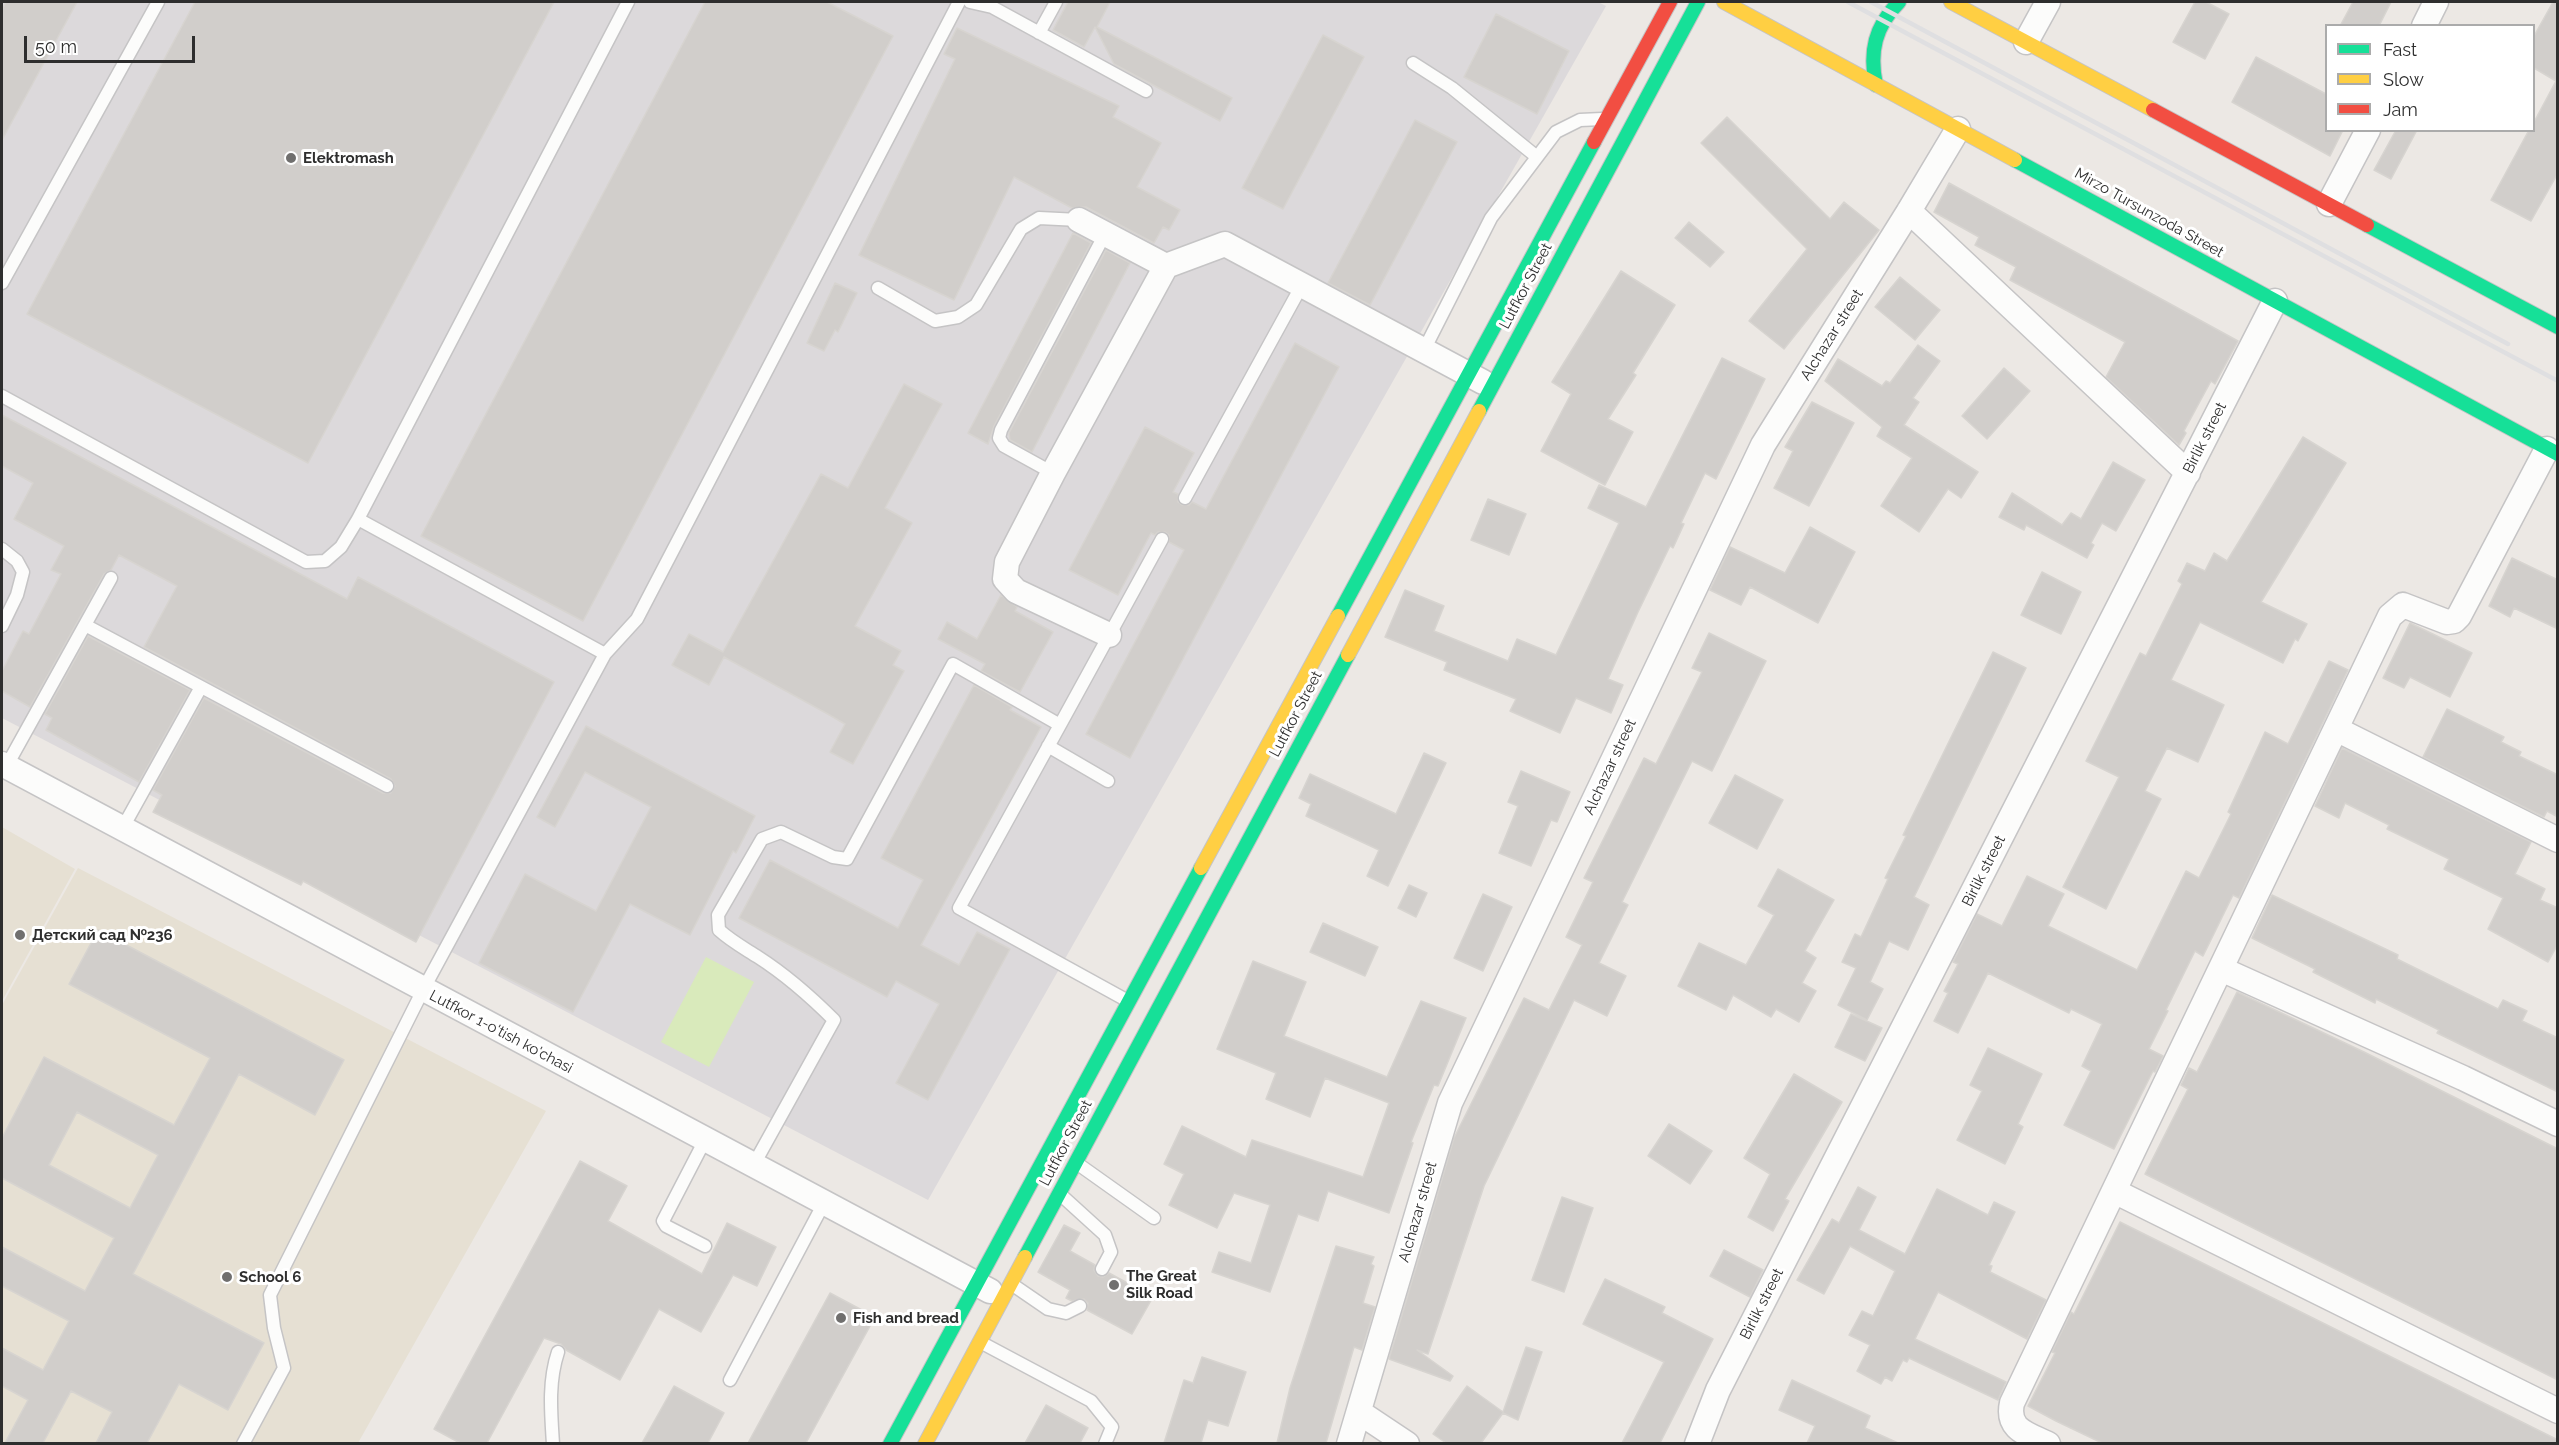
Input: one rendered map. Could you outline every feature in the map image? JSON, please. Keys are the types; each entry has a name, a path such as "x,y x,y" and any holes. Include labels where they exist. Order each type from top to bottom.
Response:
{"main road":[{"name":"Lutfkor Street","path":"976,1283 1670,2"},
{"name":"Lutfkor Street","path":"925,1443 1698,2"},
{"name":"Mirzo Tursunzoda Street","path":"1724,2 2552,452"},
{"path":"1876,85 1872,69 1875,38 1880,24 1899,2"},
{"path":"1951,2 2558,327"},
{"path":"890,1443 976,1283"}],"street":[{"path":"2026,42 2049,2"},
{"path":"2425,24 2436,2"},
{"name":"Alchazar street","path":"1349,1443 1450,1103 1763,445 1958,129"},
{"path":"2328,204 2367,132"},
{"path":"1909,211 2187,473"},
{"path":"1079,220 1166,266"},
{"path":"1109,635 1016,591 1005,579 1007,562 1166,266 1225,244 1491,386"},
{"name":"Birlik street","path":"1697,1443 1718,1390 2275,301"},
{"path":"2048,1443 2013,1424 2010,1414 2012,1403 2390,616 2396,608 2403,605 2447,622 2454,621 2459,616 2552,452"},
{"path":"2336,729 2558,840"},
{"name":"Lutfkor 1-o'tish ko'chasi","path":"4,766 976,1283 1006,1290"},
{"path":"2221,969 2463,1078 2558,1124"},
{"path":"2114,1191 2558,1411"},
{"path":"1359,1412 1407,1443"}],"lane":[{"path":"2,283 158,2"},
{"path":"2,396 306,562 325,561 341,547 358,519 628,2"},
{"path":"243,1443 284,1368 274,1328 270,1295 423,990 605,654 637,620 959,2"},
{"path":"970,2 992,7 1146,91"},
{"path":"1039,33 1056,2"},
{"path":"1413,63 1452,88 1537,157"},
{"path":"1424,350 1491,218 1556,132 1580,120 1606,119"},
{"path":"878,288 934,321 958,317 976,305 1021,229 1039,218 1079,220"},
{"path":"1053,473 1004,446 999,438 1001,430 1106,234"},
{"path":"1185,498 1302,285"},
{"path":"358,519 605,654"},
{"path":"1129,1002 959,908 1162,539"},
{"path":"2,549 16,561 23,572 17,595 2,626"},
{"path":"4,766 111,578"},
{"path":"85,625 387,786"},
{"path":"753,1166 834,1020 808,994 758,957 734,944 719,930 718,915 762,838 781,832 833,857 847,859 953,664 1060,725"},
{"path":"122,829 201,687"},
{"path":"1048,746 1108,781"},
{"path":"705,1140 663,1221 666,1226 705,1246"},
{"path":"1075,1161 1154,1218"},
{"path":"1058,1192 1105,1235 1111,1252 1102,1269"},
{"path":"730,1380 824,1203"},
{"path":"1006,1290 1048,1309 1066,1313 1080,1305"},
{"path":"978,1341 1091,1401 1112,1427 1105,1443"},
{"path":"553,1443 550,1409 553,1369 558,1352"}],"shaded area":[{"path":"2,2 1598,2 1606,6 928,1200 2,718"},
{"name":"Детский сад №236","path":"2,827 75,869 2,1001"},
{"name":"School 6","path":"78,868 546,1111 358,1443 2,1444 2,1005"}],"green space":[{"path":"706,957 754,982 709,1067 661,1042"}],"building":[{"path":"6,2 77,2 2,140 2,10"},
{"name":"Elektromash","path":"195,2 554,2 308,463 27,314"},
{"path":"705,2 827,2 893,36 583,621 421,536"},
{"path":"1068,2 1110,2 1097,27 1232,98 1220,121 1114,64 1095,27 1084,47 1053,30"},
{"path":"2195,2 2206,2 2229,14 2205,59 2173,42"},
{"path":"2353,2 2391,2 2380,24 2341,24"},
{"path":"2553,2 2558,2 2558,173 2531,221 2491,200 2528,132 2535,132 2535,120 2556,81 2535,69 2535,34"},
{"path":"1496,14 1569,51 1537,114 1464,77"},
{"path":"957,28 1119,106 1113,117 1161,143 1137,187 1180,210 1169,230 1163,227 1154,243 1086,207 1072,208 1014,177 954,300 859,255 955,59 944,54"},
{"path":"1323,35 1364,57 1283,209 1242,188"},
{"path":"2256,57 2325,93 2325,132 2342,132 2330,156 2232,102"},
{"path":"1727,117 1830,219 1844,202 1879,230 1784,349 1749,321 1807,249 1701,143"},
{"path":"1415,120 1457,142 1370,305 1328,283"},
{"path":"2395,132 2416,132 2391,179 2374,170"},
{"path":"1949,183 2238,341 2215,384 2211,381 2179,445 2106,377 2125,342 2010,280 2016,267 1975,245 1979,237 1934,212"},
{"path":"1689,222 1724,252 1710,267 1675,238"},
{"path":"1073,233 1091,243 994,426 988,444 968,433"},
{"path":"1106,250 1130,263 1032,452 1010,440 1009,433"},
{"path":"1621,271 1675,305 1633,373 1636,375 1608,419 1633,432 1605,485 1541,451 1571,394 1552,382"},
{"path":"1900,277 1940,310 1915,340 1875,307"},
{"path":"835,283 857,293 838,332 835,330 824,351 807,343"},
{"path":"1295,343 1339,367 1130,758 1086,734 1184,550 1169,542 1169,535 1165,532 1158,532 1155,535 1151,533 1118,595 1069,570 1145,427 1194,453 1173,492 1178,494 1178,502 1182,505 1189,505 1192,502 1206,509"},
{"path":"1918,345 1940,361 1913,398 1919,402 1904,425 1978,472 1961,498 1948,489 1919,532 1881,506 1912,458 1877,436 1882,427 1825,381 1838,359 1882,386 1886,381 1890,383"},
{"path":"1722,358 1765,379 1716,479 1705,473 1681,523 1684,524 1673,548 1670,546 1638,612 1608,679 1623,685 1611,713 1576,698 1560,733 1510,711 1516,699 1444,670 1447,662 1385,637 1405,590 1444,606 1434,631 1508,661 1517,639 1556,655 1619,523 1588,508 1599,485 1646,507"},
{"path":"2004,368 2030,391 1987,439 1962,416"},
{"path":"904,384 942,404 885,508 912,523 855,626 901,651 893,665 904,671 853,764 830,752 845,724 724,657 709,685 672,665 689,634 723,652 821,474 848,488"},
{"path":"1812,402 1854,423 1809,506 1774,488 1793,451 1785,447"},
{"path":"2,415 347,599 358,577 554,682 416,942 303,881 301,885 153,812 162,795 153,790 204,698 383,793 391,793 395,786 391,779 144,647 177,586 119,555 111,570 104,574 30,707 2,691 2,671 23,631 29,634 61,574 51,570 64,546 14,519 33,483 2,466"},
{"path":"2303,437 2346,463 2261,602 2307,624 2298,641 2295,639 2283,663 2200,622 2171,680 2224,705 2198,762 2167,748 2145,791 2161,799 2106,909 2063,887 2119,777 2086,761 2140,653 2146,656 2182,584 2178,581 2187,563 2205,571 2214,553 2227,561"},
{"path":"2113,462 2145,480 2116,531 2102,523 2091,543 2094,545 2087,558 2026,525 2024,530 1999,517 2012,493 2062,525 2071,513 2081,519"},
{"path":"1488,499 1526,514 1509,555 1471,540"},
{"path":"1810,527 1855,552 1818,623 1750,587 1741,605 1710,590 1730,547 1785,573"},
{"path":"2512,558 2558,580 2558,629 2514,608 2510,617 2489,606"},
{"path":"2042,572 2081,592 2061,634 2021,615"},
{"path":"1001,595 1017,607 1015,611 1053,632 1020,692 981,671 985,664 938,639 947,622 977,639"},
{"path":"2410,623 2472,653 2450,697 2410,677 2404,688 2383,678"},
{"path":"1709,633 1766,661 1712,771 1692,761 1622,902 1628,905 1599,963 1626,976 1607,1016 1574,1000 1484,1186 1428,1354 1417,1350 1453,1376 1450,1381 1389,1359 1454,1138 1524,998 1549,1010 1582,945 1566,937 1593,882 1584,878 1644,758 1656,764 1702,672 1692,668"},
{"path":"88,636 190,690 139,782 46,730 52,718 45,714"},
{"path":"1993,652 2026,668 1914,897 1929,905 1908,950 1889,941 1870,982 1883,989 1867,1020 1838,1005 1856,968 1842,962 1855,934 1861,937 1888,879 1885,878 1906,836 1903,835"},
{"path":"2329,661 2348,670 2239,898 2233,895 2203,956 2195,951 2166,1010 2168,1011 2149,1049 2163,1056 2155,1072 2153,1071 2114,1149 2064,1125 2091,1071 2082,1066 2102,1024 2071,1009 2069,1013 1988,973 1958,1033 1934,1021 1948,993 1944,991 1958,964 1953,962 1977,914 2002,926 2027,876 2064,894 2048,926 2137,970 2186,871 2199,878 2231,814 2228,812 2265,732 2288,744"},
{"path":"974,685 1012,707 1010,710 1041,727 921,945 959,965 977,932 1010,949 928,1100 896,1083 939,1004 896,981 887,997 739,918 770,860 898,928 923,880 881,858"},
{"path":"2447,709 2504,737 2501,742 2521,752 2519,756 2558,775 2558,817 2547,811 2544,817 2423,757"},
{"path":"586,726 755,816 736,853 733,851 690,935 630,904 573,1012 479,963 525,874 596,911 651,807 585,772 555,827 537,817"},
{"path":"2342,748 2531,842 2515,874 2545,889 2540,900 2558,908 2558,944 2548,962 2488,929 2503,898 2444,869 2449,859 2387,829 2389,825 2345,803 2339,818 2315,806"},
{"path":"1424,753 1446,763 1388,886 1367,876 1379,850 1306,816 1311,804 1299,798 1310,774 1396,814"},
{"path":"1521,771 1570,792 1557,822 1551,820 1531,866 1499,853 1518,806 1508,802"},
{"path":"1735,775 1783,800 1757,849 1709,823"},
{"path":"1778,869 1834,900 1805,951 1816,958 1802,983 1816,991 1799,1022 1776,1009 1771,1017 1733,995 1726,1010 1678,986 1699,943 1746,965 1774,915 1758,906"},
{"path":"1409,885 1427,893 1416,917 1398,908"},
{"path":"1483,894 1512,907 1483,971 1454,958"},
{"path":"2272,895 2398,955 2397,959 2498,1009 2503,1000 2527,1011 2522,1021 2558,1038 2558,1092 2437,1033 2439,1030 2376,999 2375,1003 2313,972 2315,969 2252,938"},
{"path":"1323,923 1378,947 1365,976 1310,952"},
{"path":"98,930 344,1060 315,1115 239,1074 133,1274 264,1343 228,1410 179,1384 147,1443 96,1443 112,1412 71,1391 43,1443 5,1443 28,1400 2,1386 2,1348 43,1370 69,1321 2,1286 2,1247 85,1291 114,1238 2,1178 2,1138 44,1057 174,1125 210,1058 69,984","holes":["77,1112 158,1155 130,1208 49,1165"]},
{"path":"1253,961 1306,982 1284,1036 1387,1077 1421,1001 1466,1018 1438,1086 1434,1085 1411,1142 1413,1143 1389,1213 1328,1191 1318,1221 1298,1214 1270,1292 1212,1272 1219,1252 1251,1263 1270,1205 1234,1193 1217,1228 1169,1205 1184,1174 1164,1164 1182,1126 1246,1157 1252,1140 1363,1177 1389,1103 1325,1078 1310,1117 1266,1099 1276,1073 1217,1049"},
{"path":"2237,992 2364,1052 2558,1149 2558,1380 2145,1174 2188,1089 2181,1085 2189,1068 2197,1072"},
{"path":"1851,1014 1882,1028 1865,1061 1835,1047"},
{"path":"1988,1048 2042,1074 2018,1124 2023,1127 2005,1164 1957,1140 1982,1091 1970,1085"},
{"path":"1794,1074 1842,1102 1785,1199 1789,1201 1773,1231 1748,1217 1770,1174 1744,1158"},
{"path":"1669,1124 1712,1151 1690,1184 1648,1156"},
{"path":"580,1161 627,1186 608,1221 702,1274 727,1223 776,1247 757,1286 733,1275 701,1332 659,1309 620,1380 566,1350 561,1344 544,1338 487,1443 460,1443 434,1429"},
{"path":"1858,1187 1876,1197 1859,1230 1905,1254 1937,1189 1988,1215 1994,1202 2015,1212 1989,1265 1992,1266 1990,1272 2046,1300 2027,1339 1938,1292 1915,1339 2006,1382 1998,1400 1909,1358 1907,1362 1903,1360 1892,1381 1885,1377 1881,1384 1857,1371 1870,1345 1849,1335 1862,1311 1873,1316 1895,1271 1850,1246 1824,1294 1797,1280 1832,1219 1839,1223"},
{"path":"1562,1197 1593,1208 1564,1292 1532,1280"},
{"path":"2120,1222 2558,1440 2558,1443 2102,1443 2056,1421 2028,1406 2055,1353 2052,1352 2071,1312 2074,1314"},
{"path":"1064,1225 1080,1233 1070,1251 1095,1265 1094,1270 1098,1276 1103,1277 1109,1273 1153,1297 1132,1334 1087,1310 1088,1303 1084,1299 1072,1301 1066,1298 1070,1290 1038,1272"},
{"path":"1336,1246 1374,1257 1371,1264 1374,1266 1363,1303 1375,1307 1362,1350 1354,1347 1326,1443 1277,1443 1290,1388"},
{"path":"1724,1250 1763,1270 1750,1297 1710,1276"},
{"path":"1605,1279 1665,1307 1662,1313 1713,1339 1660,1443 1622,1443 1664,1362 1583,1324"},
{"path":"830,1293 875,1317 806,1443 748,1443"},
{"path":"1526,1347 1542,1352 1518,1420 1503,1413 1481,1443 1446,1443 1433,1434 1467,1386 1503,1412"},
{"path":"1202,1357 1246,1372 1228,1426 1208,1420 1201,1443 1164,1443 1184,1380 1193,1383"},
{"path":"1792,1380 1870,1416 1865,1428 1898,1443 1807,1443 1815,1426 1779,1410"},
{"path":"674,1386 724,1413 708,1443 642,1443"},
{"path":"1046,1405 1088,1428 1080,1443 1025,1443"}],"railway":[{"path":"1848,2 2558,381"},
{"path":"1871,2 2508,344"}],"traffic: fast":[{"path":"1479,411 1698,2"},
{"path":"1876,85 1873,61 1876,40 1884,20 1899,2"},
{"path":"1338,616 1594,142"},
{"path":"2015,160 2558,454"},
{"path":"2367,225 2558,327"},
{"path":"1025,1257 1348,655"},
{"path":"890,1444 1201,868"}],"traffic: slow":[{"path":"1724,2 2015,160"},
{"path":"1951,2 2153,110"},
{"path":"1348,655 1479,411"},
{"path":"1201,868 1338,616"},
{"path":"925,1444 1025,1257"}],"traffic: jam":[{"path":"1594,142 1670,2"},
{"path":"2153,110 2367,225"}],"place":[{"name":"Elektromash","path":"291,158"},
{"name":"Детский сад №236","path":"20,935"},
{"name":"School 6","path":"227,1277"},
{"name":"The Great Silk Road","path":"1114,1285"},
{"name":"Fish and bread","path":"841,1318"}]}
